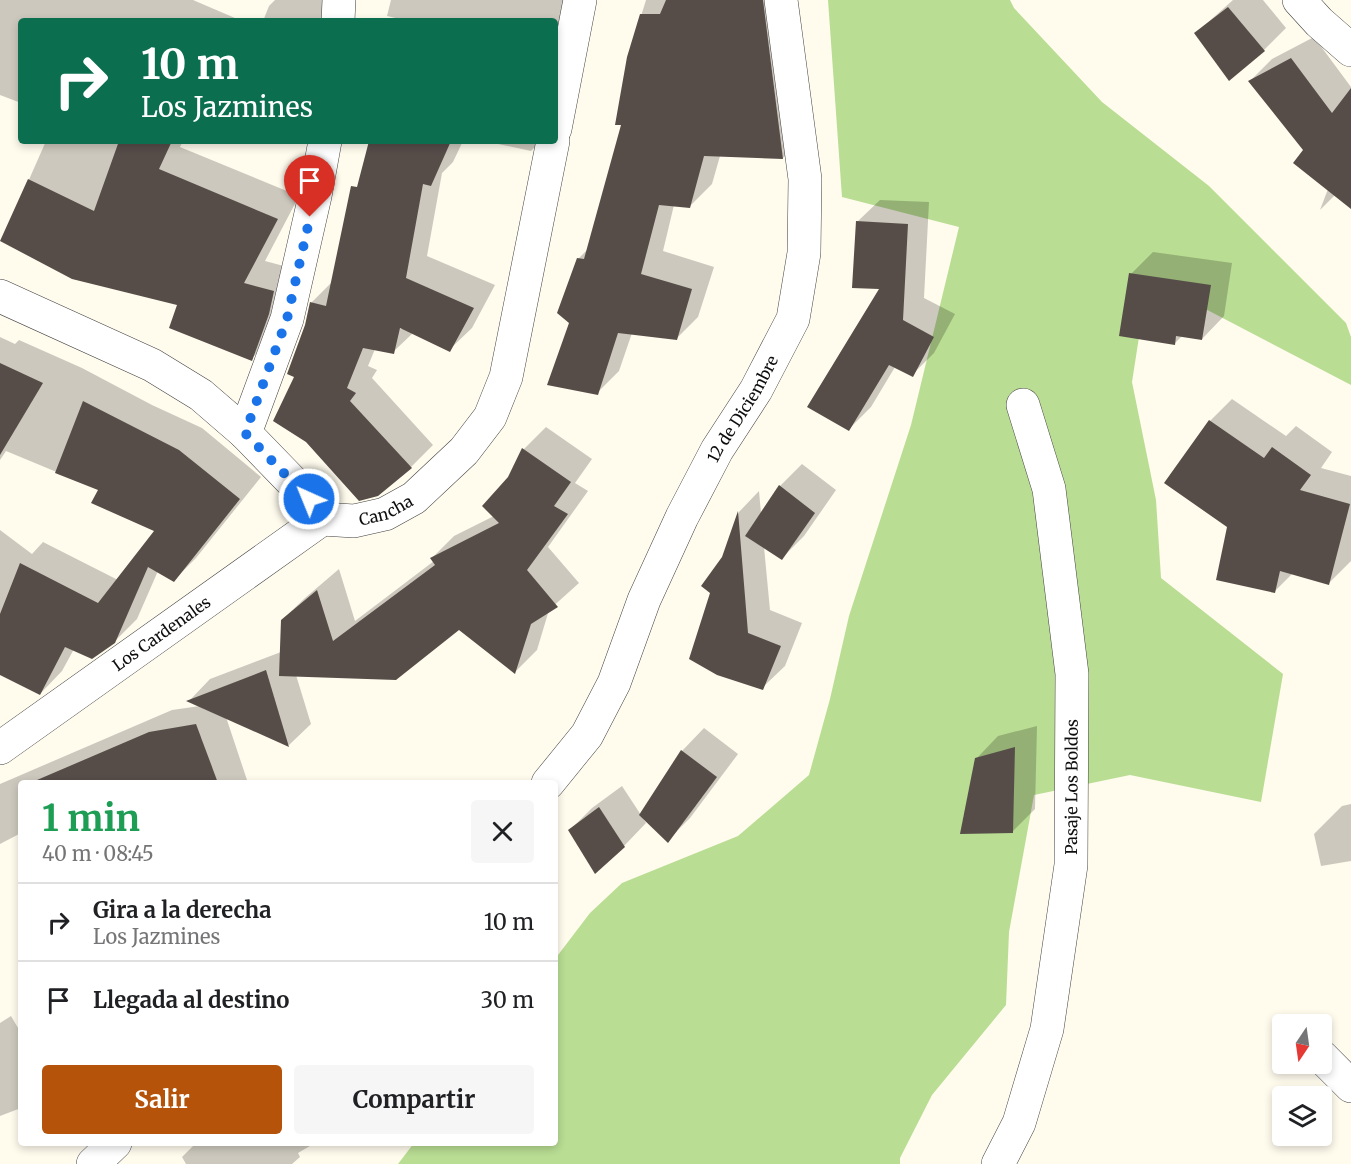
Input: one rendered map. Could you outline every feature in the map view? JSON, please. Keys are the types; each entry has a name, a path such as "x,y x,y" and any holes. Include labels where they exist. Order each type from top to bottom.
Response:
{"street":[{"path":"338,18 339,0"},
{"path":"558,114 580,0"},
{"name":"12 de Diciembre","path":"550,780 587,735 614,683 644,600 682,516 717,450 756,390 793,319 804,253 805,179 781,0"},
{"path":"1299,0 1319,22 1351,50"},
{"path":"245,433 287,319 324,144"},
{"name":"Cancha","path":"322,519 354,521 385,514 414,498 464,451 490,417 506,377 552,144"},
{"path":"0,296 152,365 201,395 245,433 309,499 322,519"},
{"name":"Pasaje Los Boldos","path":"998,1164 1019,1123 1047,1029 1071,865 1072,674 1049,489 1023,405"},
{"name":"Los Cardenales","path":"0,748 226,590 322,519"},
{"path":"1332,1068 1351,1086"},
{"path":"93,1164 112,1146"}],"green space":[{"path":"828,0 1010,0 1014,8 1102,102 1209,186 1346,323 1351,337 1351,385 1148,279 1132,382 1156,500 1161,578 1283,674 1261,802 1130,775 1034,795 1009,932 1006,1005 932,1095 900,1158 900,1164 398,1164 412,1146 558,1146 558,955 590,913 622,883 738,836 809,775 830,699 849,616 911,425 959,227 842,197"}],"building":[{"path":"666,0 763,0 783,159 704,156 690,208 659,205 641,274 692,289 677,340 618,333 598,395 547,385 569,323 557,313 577,258 584,259 621,125 615,125 627,57 640,14 660,14"},
{"path":"1228,7 1265,51 1229,81 1194,33"},
{"path":"1291,58 1332,113 1351,88 1351,209 1293,163 1303,150 1248,81"},
{"path":"118,144 171,144 159,169 278,219 244,283 274,291 269,314 252,361 169,328 177,305 72,279 0,241 28,179 94,211"},
{"path":"368,144 450,144 431,186 423,184 406,278 474,308 450,352 400,328 394,354 363,348 347,388 356,393 350,401 412,468 378,496 359,501 306,442 273,421 294,377 287,374 305,325 310,302 326,306 351,186 357,187"},
{"path":"856,221 908,224 903,320 934,337 913,377 889,365 849,431 807,407 879,289 852,288"},
{"path":"1129,273 1211,285 1202,340 1176,336 1175,345 1119,336"},
{"path":"0,363 43,383 0,455"},
{"path":"83,401 179,450 240,499 174,582 148,567 115,643 92,659 65,647 40,695 0,675 0,614 20,563 98,603 154,531 91,503 98,490 55,473"},
{"path":"1209,420 1264,458 1272,447 1311,475 1300,490 1350,504 1329,585 1280,571 1275,593 1216,580 1227,527 1164,483"},
{"path":"522,448 571,482 554,506 568,514 527,570 558,607 531,624 515,674 459,630 396,680 279,676 281,620 317,590 333,641 435,565 430,558 499,523 482,506 508,477"},
{"path":"779,485 815,513 782,560 745,536"},
{"path":"738,511 748,633 781,646 763,690 717,675 689,659 710,593 701,586 722,557"},
{"path":"266,670 289,747 186,701"},
{"path":"196,724 217,780 37,780 149,732"},
{"path":"1015,747 1013,833 960,834 975,758"},
{"path":"681,750 717,777 668,843 639,815"},
{"path":"599,807 625,847 595,874 568,830"}],"route":[{"path":"309,499 245,433 287,319 310,217"}]}
